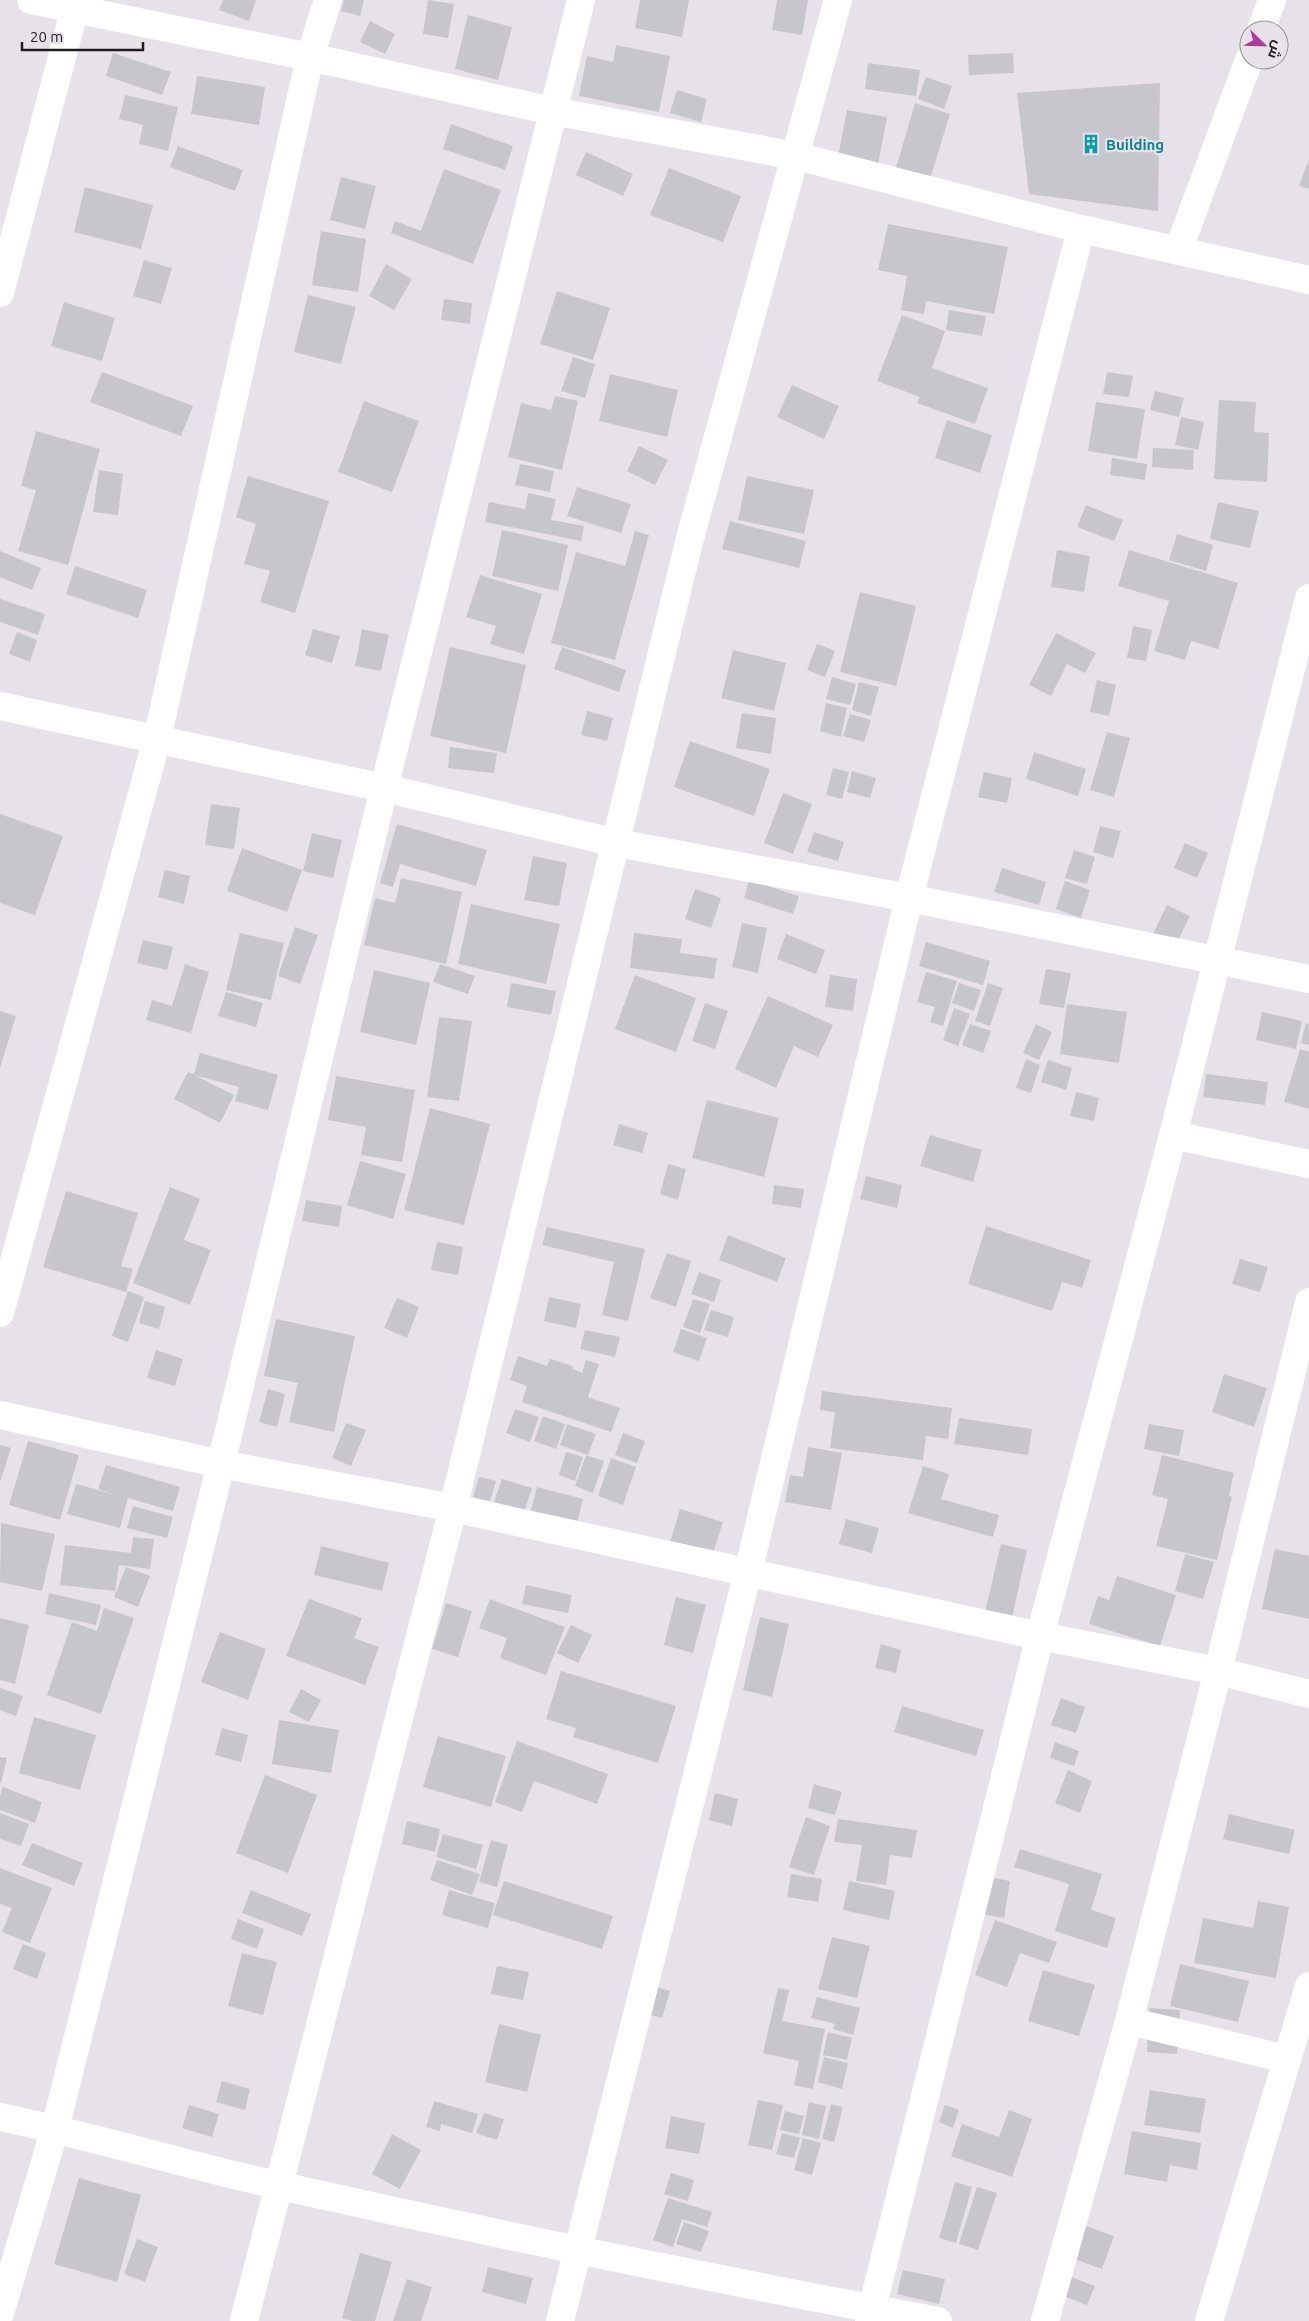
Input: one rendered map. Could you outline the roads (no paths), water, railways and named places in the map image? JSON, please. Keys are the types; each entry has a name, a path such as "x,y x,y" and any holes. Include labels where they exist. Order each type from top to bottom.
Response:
{"street":[{"path":"30,0 76,5 552,111 796,156 1081,229 1309,280"},
{"path":"0,1312 157,739 310,57 328,0"},
{"path":"0,2312 55,2129 221,1464 384,788 581,0"},
{"path":"244,2321 453,1508 689,542 838,0"},
{"path":"1265,20 1272,0"},
{"path":"0,293 76,5"},
{"path":"1178,251 1246,70"},
{"path":"560,2321 748,1572 909,898 1081,229"},
{"path":"871,2315 1040,1636 1173,1135 1309,598"},
{"path":"0,706 384,788 617,843 909,898 1309,979"},
{"path":"1173,1135 1309,1164"},
{"path":"1044,2321 1129,2021 1309,1302"},
{"path":"0,1416 221,1464 453,1508 1040,1636 1218,1671 1309,1694"},
{"path":"1209,2321 1309,1986"},
{"path":"1129,2021 1286,2059"},
{"path":"0,2118 55,2129 280,2186 578,2249 871,2315 938,2321"}],"place":[{"name":"Building","path":"1091,144"}]}
